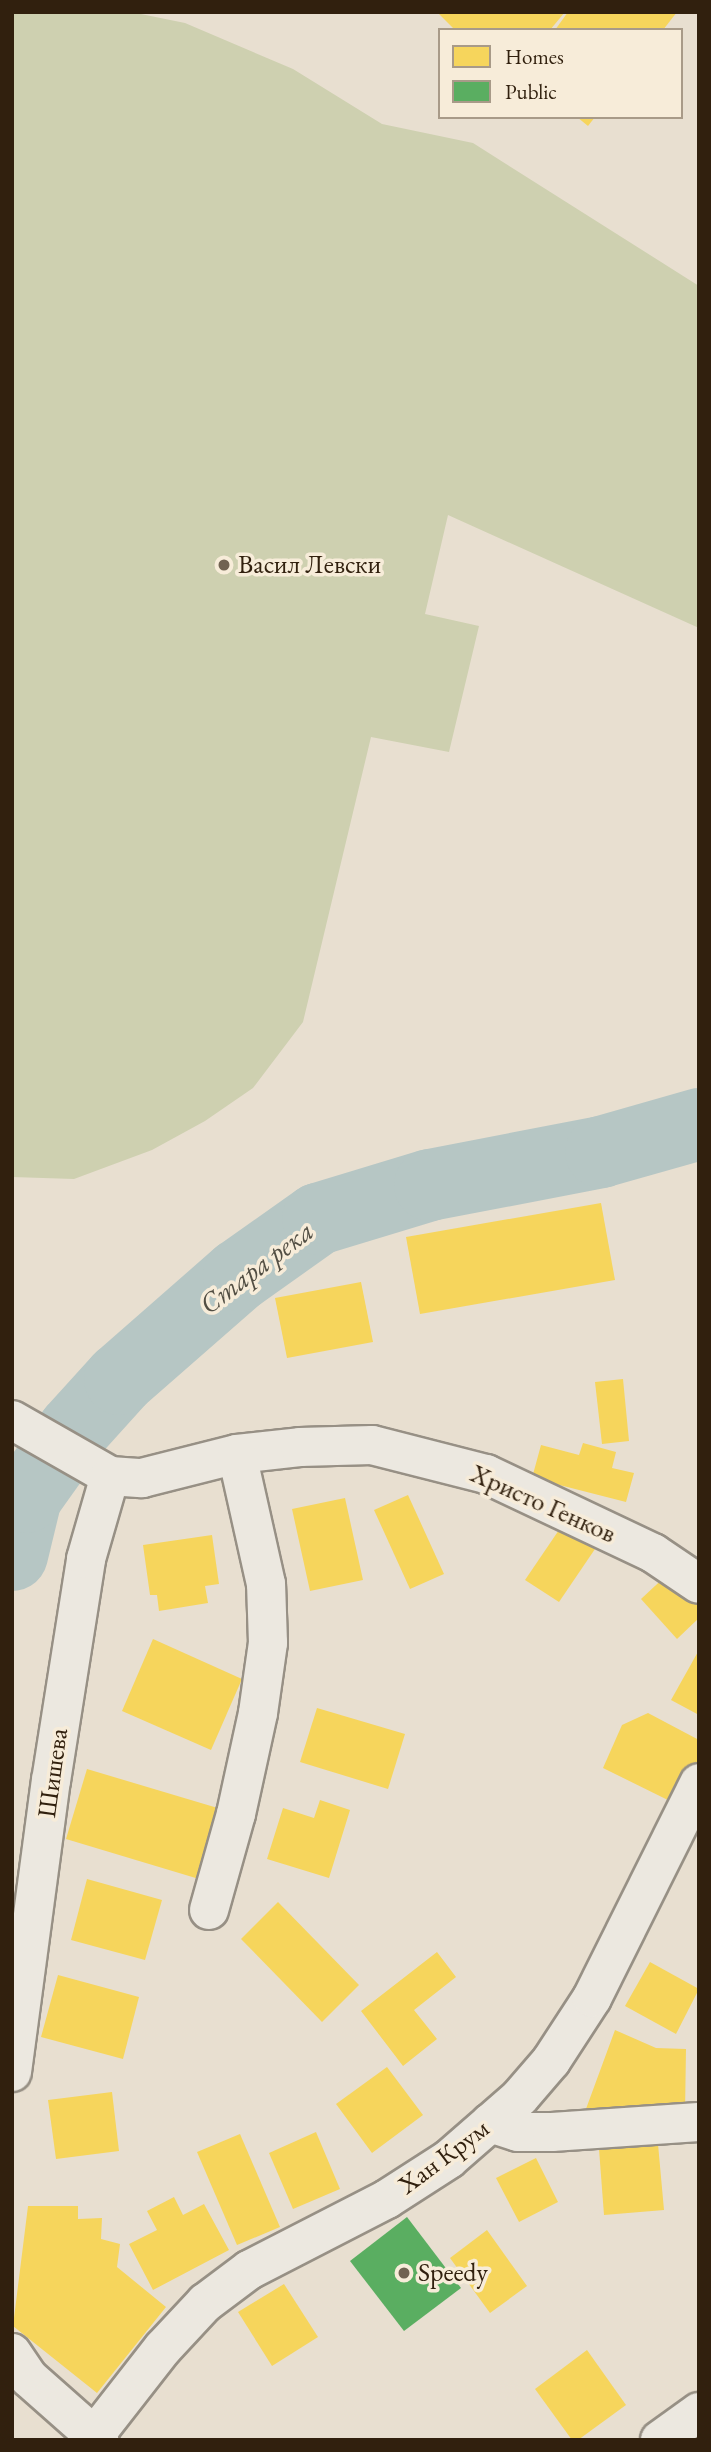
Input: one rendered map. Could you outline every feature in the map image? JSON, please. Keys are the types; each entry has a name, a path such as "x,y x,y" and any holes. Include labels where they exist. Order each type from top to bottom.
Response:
{"street":[{"path":"12,1420 100,1471"},
{"name":"Христо Генков","path":"100,1471 142,1478 237,1454 300,1447 372,1445 486,1474 653,1553 699,1584"},
{"path":"209,1910 258,1713 268,1643 266,1584 237,1454"},
{"name":"Шишева","path":"12,2072 51,1780 100,1471"},
{"name":"Хан Крум","path":"95,2438 163,2347 205,2303 249,2270 408,2186 449,2159 520,2097 551,2061 592,1998 699,1783"},
{"path":"490,2123 518,2132 552,2132 699,2122"},
{"path":"12,2353 29,2378 95,2438"},
{"path":"660,2440 699,2413"}],"green space":[{"name":"Васил Левски","path":"12,12 131,12 185,23 293,69 382,124 473,143 699,286 699,628 448,515 425,614 479,626 449,752 371,737 303,1022 253,1088 205,1121 152,1150 74,1179 12,1177"}],"building: Homes":[{"path":"437,12 565,12 552,28 453,28"},
{"path":"568,12 677,12 665,28 556,28"},
{"path":"579,119 593,119 588,126"},
{"path":"601,1203 615,1280 420,1314 406,1237"},
{"path":"361,1282 373,1342 287,1358 275,1298"},
{"path":"623,1379 629,1441 602,1444 595,1382"},
{"path":"583,1443 616,1452 612,1468 634,1473 626,1502 532,1478 541,1445 579,1455"},
{"path":"408,1495 444,1574 410,1589 374,1510"},
{"path":"345,1498 363,1580 310,1591 292,1509"},
{"path":"561,1527 595,1549 559,1602 525,1580"},
{"path":"212,1535 219,1584 205,1586 208,1603 159,1611 157,1595 150,1595 143,1545"},
{"path":"670,1572 699,1603 699,1618 677,1639 641,1599"},
{"path":"153,1639 242,1679 211,1750 122,1711"},
{"path":"699,1650 699,1715 671,1700"},
{"path":"317,1708 405,1734 388,1789 300,1762"},
{"path":"648,1713 699,1740 699,1765 680,1806 603,1768 622,1725"},
{"path":"87,1769 221,1809 199,1879 66,1839"},
{"path":"320,1800 350,1810 329,1878 267,1859 283,1808 314,1818"},
{"path":"87,1879 162,1900 145,1960 71,1940"},
{"path":"278,1902 359,1985 322,2022 241,1939"},
{"path":"437,1952 456,1977 414,2010 437,2039 403,2066 361,2011"},
{"path":"650,1962 699,1989 676,2034 625,2006"},
{"path":"58,1975 139,1997 123,2059 41,2037"},
{"path":"615,2030 656,2048 686,2049 685,2113 583,2117"},
{"path":"387,2067 423,2115 372,2153 336,2104"},
{"path":"112,2092 119,2151 56,2159 48,2100"},
{"path":"316,2132 340,2189 293,2209 269,2153"},
{"path":"240,2134 280,2227 237,2245 197,2152"},
{"path":"658,2144 664,2210 604,2215 599,2149"},
{"path":"536,2158 558,2202 519,2222 496,2178"},
{"path":"174,2197 183,2215 204,2204 229,2250 153,2290 129,2244 157,2230 147,2211"},
{"path":"28,2206 78,2206 78,2219 102,2218 101,2239 120,2244 117,2267 166,2307 97,2393 13,2326"},
{"path":"487,2230 527,2286 490,2313 450,2258"},
{"path":"284,2284 318,2337 272,2366 238,2312"},
{"path":"587,2350 626,2405 578,2440 572,2440 535,2389"}],"building: Public":[{"path":"407,2217 461,2288 404,2331 350,2261"}],"waterway":[{"name":"Стара река","path":"12,1555 26,1497 73,1431 120,1379 239,1275 318,1219 430,1185 601,1152 699,1124"}],"place":[{"name":"Васил Левски","path":"224,565"},
{"name":"Speedy","path":"404,2273"}]}
